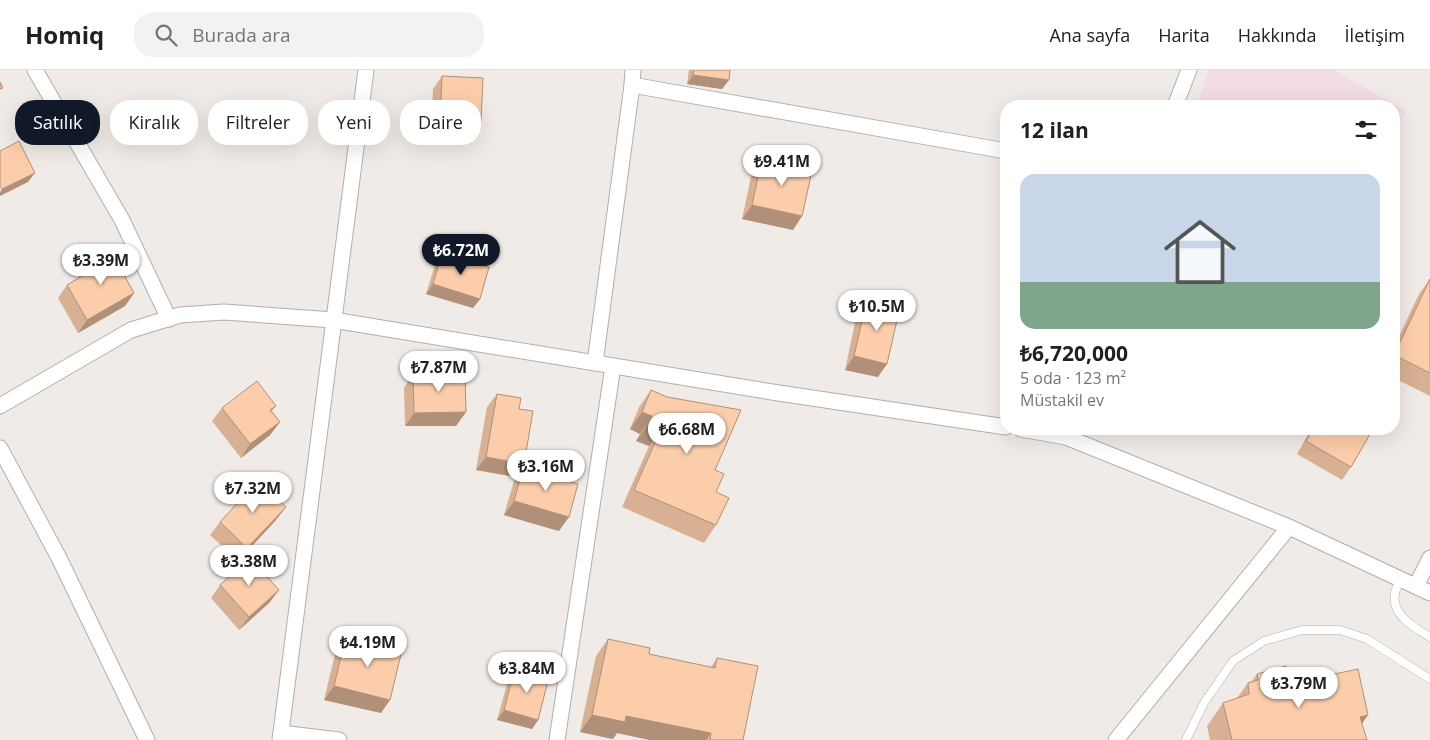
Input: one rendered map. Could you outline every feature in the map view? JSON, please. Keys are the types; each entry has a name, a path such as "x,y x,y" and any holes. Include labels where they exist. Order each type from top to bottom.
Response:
{"street":[{"path":"35,70 122,220 169,319"},
{"path":"339,740 280,737 366,70"},
{"path":"1177,100 1189,70"},
{"path":"595,363 632,77 1000,150"},
{"path":"0,406 132,330 180,315 224,312 333,320 772,392 1000,426"},
{"path":"557,740 613,366"},
{"path":"1072,435 1289,527 1430,593"},
{"path":"0,448 59,558 147,740"},
{"path":"1116,740 1289,527"},
{"path":"1416,586 1430,558"}],"lane":[{"path":"1401,579 1394,593 1398,611 1410,624 1430,637"},
{"path":"1186,740 1204,703 1233,661 1264,641 1302,630 1340,630 1367,639 1430,680"}],"shaded area":[{"path":"1209,70 1333,70 1386,100 1198,100"},
{"path":"1400,108 1406,111 1400,124"}],"building":[{"path":"694,70 730,70 729,80 693,75"},
{"path":"442,76 483,78 481,121 481,100 441,100"},
{"path":"15,143 15,145 21,145 35,173 2,189 0,186 0,151"},
{"path":"775,156 799,161 798,168 812,171 802,216 752,205 761,163 772,166"},
{"path":"110,250 134,293 87,320 67,285 94,269 90,262"},
{"path":"442,253 489,267 480,299 433,284"},
{"path":"1430,279 1430,373 1400,358 1400,342"},
{"path":"867,299 900,307 887,364 854,356"},
{"path":"413,374 465,374 466,412 414,413"},
{"path":"257,381 276,406 270,410 280,422 250,444 222,408"},
{"path":"651,390 667,397 741,410 715,470 724,474 716,492 729,498 716,525 634,490 661,429 648,424 652,416 642,412"},
{"path":"497,394 521,398 519,409 533,411 524,464 486,457"},
{"path":"1310,435 1370,435 1351,467 1306,441"},
{"path":"523,468 578,484 569,517 514,501"},
{"path":"258,481 286,507 247,548 220,522"},
{"path":"250,558 279,590 249,617 220,585"},
{"path":"346,636 402,650 390,700 334,686"},
{"path":"608,639 650,648 649,654 715,668 717,658 758,666 743,740 710,740 711,733 626,716 625,722 592,715"},
{"path":"1286,666 1288,684 1358,669 1368,715 1360,717 1367,740 1232,740 1223,703 1249,694 1248,683 1258,680 1257,674"},
{"path":"515,668 549,677 538,720 504,710"}]}
